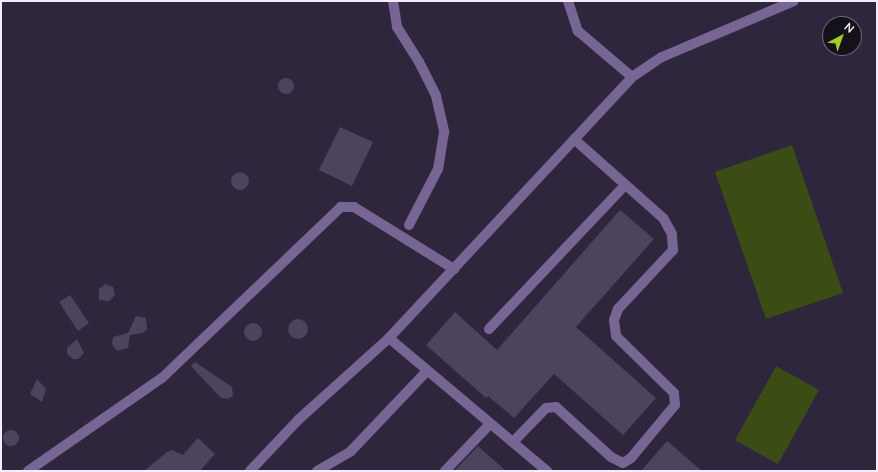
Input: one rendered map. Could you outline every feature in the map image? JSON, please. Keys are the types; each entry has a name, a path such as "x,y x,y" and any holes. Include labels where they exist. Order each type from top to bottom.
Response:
{"street":[{"path":"393,1 397,27 419,62 436,96 444,132 438,169 409,225"},
{"path":"568,1 578,31 632,77"},
{"path":"250,471 298,420 389,338 632,77 662,57 794,1"},
{"path":"513,442 546,408 556,407 611,457 623,463 631,458 675,405 674,393 616,336 614,320 618,309 673,250 672,234 663,218 574,139"},
{"path":"489,329 625,185"},
{"path":"28,471 162,378 342,207 354,207 454,269"},
{"path":"389,338 547,471"},
{"path":"317,471 351,451 428,371"},
{"path":"446,471 490,424"}],"green space":[{"path":"792,145 843,293 766,319 715,172"},
{"path":"776,366 819,390 778,464 735,440"}],"building":[{"path":"286,78 293,83 294,86 289,93 286,94 279,89 278,86 283,79"},
{"path":"340,127 373,142 352,186 319,170"},
{"path":"240,172 246,175 249,181 246,187 240,190 234,187 231,181 234,175"},
{"path":"620,210 654,239 576,327 656,398 623,435 554,374 514,418 488,396 486,398 426,345 455,312 497,350"},
{"path":"105,284 113,287 115,295 109,301 99,300 99,289"},
{"path":"70,295 89,323 78,331 59,302"},
{"path":"136,316 146,318 147,329 143,333 130,335 128,348 117,351 112,344 113,337 128,333"},
{"path":"298,319 305,322 308,329 305,336 298,339 291,336 288,329 291,322"},
{"path":"253,323 259,326 262,332 259,338 253,341 247,338 244,332 247,326"},
{"path":"77,339 84,353 78,359 73,359 67,354 67,348"},
{"path":"195,362 232,387 233,396 228,399 221,398 191,366"},
{"path":"37,379 46,389 42,402 30,394"},
{"path":"11,430 17,432 19,438 17,444 11,446 5,444 3,438 5,432"},
{"path":"198,438 215,454 200,471 144,471 167,452 172,450 183,455"},
{"path":"667,441 702,471 641,471"},
{"path":"478,446 506,471 454,471"}]}
